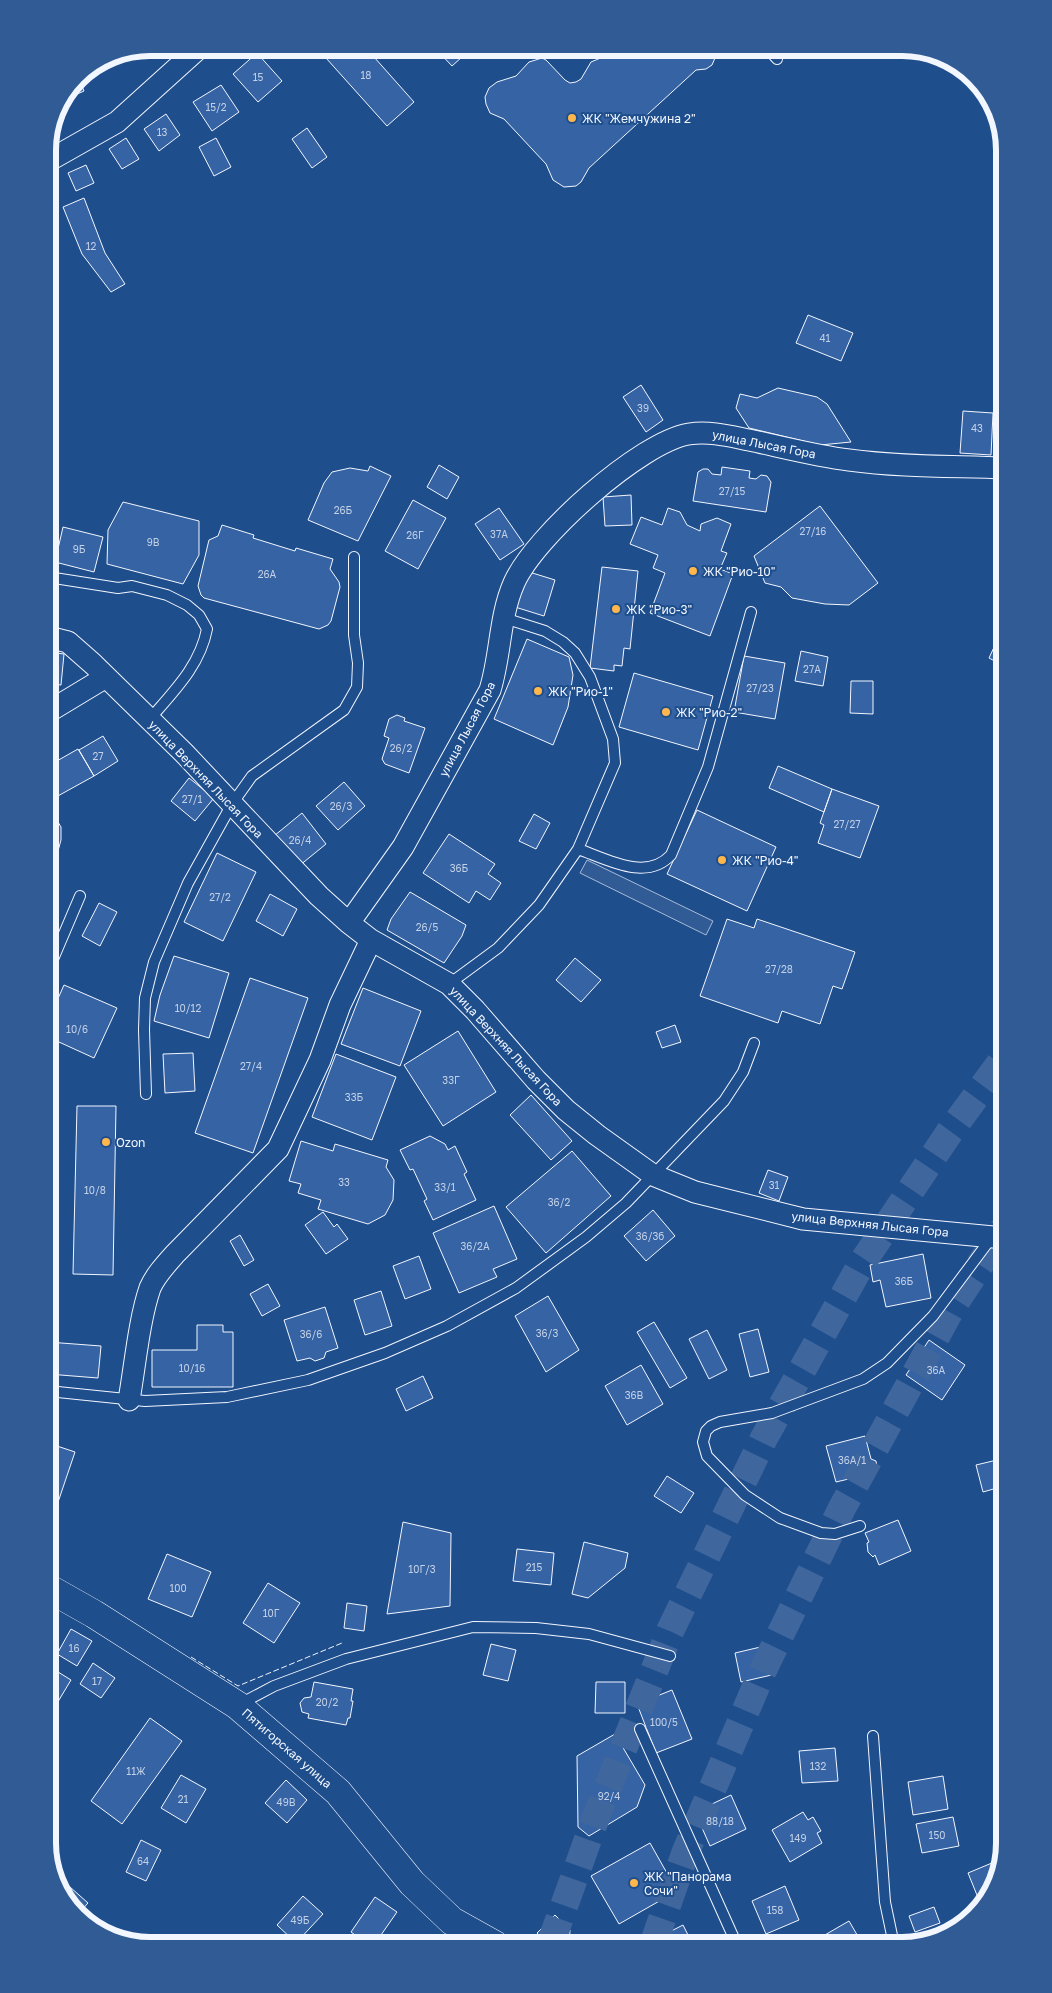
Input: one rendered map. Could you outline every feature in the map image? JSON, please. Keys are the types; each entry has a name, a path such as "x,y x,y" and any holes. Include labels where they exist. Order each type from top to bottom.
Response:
{"street":[{"path":"56,156 117,122 190,56"},
{"name":"улица Лысая Гора","path":"349,923 403,848 490,690 496,671 504,618 514,583 522,569 555,527 604,484 656,445 688,434 713,433 848,460 996,468"},
{"path":"56,639 68,642 106,677 56,707"},
{"name":"улица Верхняя Лысая Гора","path":"106,677 232,804 319,896 371,940 449,984 475,1010 536,1080 566,1110 597,1136 653,1175 695,1192 803,1219 996,1237"},
{"path":"129,1400 150,1287 175,1254 278,1149 292,1123 320,1060 340,1005 371,940"},
{"name":"Пятигорская улица","path":"56,1593 94,1614 237,1705 338,1792 412,1883 425,1896 452,1920 481,1937"}],"lane":[{"path":"774,56 777,59"},
{"path":"146,1094 145,998 154,962 188,883 232,804 252,776 344,710 357,687 358,663 354,635 354,557"},
{"path":"56,578 118,588 132,586 167,595 186,604 199,615 208,629 204,647 188,674 149,720"},
{"path":"578,849 640,869 660,864 671,855 708,767 751,612"},
{"path":"449,984 498,948 539,905 578,849 615,763 613,739 590,676 575,653 563,642 545,631 504,618"},
{"path":"56,952 80,896"},
{"path":"56,1391 145,1401 227,1397 308,1380 385,1353 447,1326 516,1288 586,1237 626,1203 724,1101 742,1072 754,1043"},
{"path":"860,1526 835,1534 821,1533 780,1518 745,1495 707,1456 703,1442 706,1431 710,1426 720,1422 747,1419 781,1410 864,1379 887,1364 933,1316 996,1239"},
{"path":"237,1705 274,1686 346,1659 473,1627 536,1628 589,1634 670,1656"},
{"path":"640,1729 733,1937"},
{"path":"873,1736 885,1902 892,1937"}],"shaded area":[{"path":"587,860 713,921 706,935 580,873"}],"building":[{"path":"254,56 260,56 282,81 258,102 233,74"},
{"path":"324,56 373,56 414,102 387,126"},
{"path":"443,56 463,56 452,66"},
{"name":"ЖК \"Жемчужина 2\"","path":"715,56 712,65 706,69 696,70 589,168 581,182 576,186 564,187 553,180 546,164 504,119 490,113 485,97 489,88 497,82 516,76 529,62 542,58 546,60 570,83 581,79 591,62 603,57"},
{"path":"221,85 239,112 212,131 193,102"},
{"path":"82,86 84,91 74,95"},
{"path":"166,114 180,135 159,151 144,129"},
{"path":"307,128 327,157 312,168 292,139"},
{"path":"126,138 139,159 122,169 109,149"},
{"path":"216,138 231,167 214,176 199,147"},
{"path":"86,165 94,183 76,191 68,173"},
{"path":"84,198 105,253 125,284 111,292 82,254 63,207"},
{"path":"808,315 853,333 841,361 796,343"},
{"path":"641,385 663,420 646,432 623,397"},
{"path":"778,388 817,397 827,404 851,442 820,445 749,428 736,408 740,394 757,398"},
{"path":"963,411 993,413 991,455 960,453"},
{"path":"439,465 459,477 447,499 427,487"},
{"path":"370,466 391,476 358,541 308,520 324,483 332,472 350,468 368,471"},
{"path":"722,467 750,471 749,478 756,479 761,475 767,476 771,482 766,512 693,501 698,472 708,469 712,474 721,475"},
{"path":"631,495 632,525 605,526 603,497"},
{"path":"413,500 446,518 418,569 385,551"},
{"path":"123,502 199,521 199,555 183,584 107,564 108,530"},
{"path":"820,506 878,583 849,605 825,604 792,598 781,587 765,583 754,556"},
{"path":"499,508 524,544 500,560 475,524"},
{"name":"ЖК \"Рио-10\"","path":"668,508 680,512 687,525 700,531 701,524 717,518 731,524 721,551 727,553 720,569 733,574 710,636 650,613 665,573 653,568 658,555 630,544 641,517 662,525"},
{"path":"222,525 254,535 253,538 295,551 296,548 333,559 330,569 339,582 340,587 331,621 328,625 319,629 204,598 198,586 208,544 209,540 218,536"},
{"path":"63,527 103,537 94,572 56,562"},
{"name":"ЖК \"Рио-3\"","path":"602,567 638,571 630,649 624,648 622,666 614,665 614,671 590,668"},
{"path":"526,571 555,580 544,616 515,607"},
{"name":"ЖК \"Рио-1\"","path":"527,639 569,657 573,675 568,707 553,745 494,719"},
{"path":"996,643 996,662 989,658"},
{"path":"801,651 828,657 823,686 795,681"},
{"path":"56,653 64,654 61,685 56,685"},
{"path":"744,656 785,663 775,719 734,712"},
{"name":"ЖК \"Рио-2\"","path":"634,673 713,696 698,750 619,727"},
{"path":"851,681 873,681 873,714 850,713"},
{"path":"397,715 405,718 404,721 425,728 409,773 385,764 382,759 389,738 384,736 389,719"},
{"path":"103,736 118,761 94,776 79,750"},
{"path":"78,749 94,776 56,797 56,761"},
{"path":"778,766 832,789 824,812 769,788"},
{"path":"189,778 214,798 195,821 171,801"},
{"path":"344,782 365,806 338,830 316,806"},
{"path":"832,789 879,806 860,858 818,843 824,825 820,823"},
{"name":"ЖК \"Рио-4\"","path":"697,810 776,847 747,911 667,874"},
{"path":"302,813 326,844 299,866 274,836"},
{"path":"534,814 550,823 536,849 519,841"},
{"path":"56,819 61,827 61,840 56,853"},
{"path":"449,834 495,864 488,874 501,883 490,900 476,891 469,903 423,873"},
{"path":"217,853 256,872 223,941 184,922"},
{"path":"410,892 466,925 462,936 444,963 387,930 391,919"},
{"path":"270,894 297,909 283,936 256,921"},
{"path":"99,903 117,912 100,946 82,936"},
{"path":"727,919 754,928 757,919 855,952 842,989 833,986 820,1024 782,1011 778,1023 700,996"},
{"path":"174,956 229,973 209,1038 154,1021 160,995"},
{"path":"575,958 601,980 581,1002 556,980"},
{"path":"250,978 308,998 253,1153 195,1133"},
{"path":"64,985 117,1008 94,1058 56,1041 56,1003"},
{"path":"363,988 421,1011 400,1066 341,1044"},
{"path":"675,1025 681,1042 662,1048 656,1032"},
{"path":"458,1031 496,1092 443,1126 404,1065"},
{"path":"193,1053 195,1091 165,1093 163,1054"},
{"path":"336,1054 396,1077 372,1140 312,1117"},
{"path":"531,1095 572,1141 551,1160 510,1115"},
{"path":"77,1106 116,1106 113,1275 73,1274"},
{"path":"430,1136 445,1144 448,1150 455,1146 467,1172 464,1174 476,1200 433,1220 424,1201 427,1199 413,1169 410,1170 400,1150"},
{"path":"301,1141 333,1151 335,1144 388,1160 386,1167 394,1180 393,1200 385,1215 368,1224 318,1209 321,1200 298,1193 301,1184 289,1181"},
{"path":"572,1151 611,1196 546,1253 506,1207"},
{"path":"768,1170 788,1177 779,1201 759,1193"},
{"path":"494,1206 517,1259 493,1269 497,1277 459,1293 433,1233"},
{"path":"653,1210 675,1236 646,1261 624,1236"},
{"path":"323,1212 334,1227 337,1224 348,1239 326,1254 305,1225"},
{"path":"240,1235 254,1260 244,1266 230,1241"},
{"path":"923,1254 931,1298 886,1307 880,1280 873,1282 870,1265"},
{"path":"419,1256 431,1289 405,1299 393,1266"},
{"path":"268,1284 280,1306 262,1316 250,1294"},
{"path":"381,1291 392,1326 365,1335 354,1300"},
{"path":"548,1296 579,1350 546,1372 515,1316"},
{"path":"325,1307 338,1348 326,1352 324,1358 315,1361 310,1358 297,1361 284,1320"},
{"path":"654,1322 687,1378 670,1388 637,1332"},
{"path":"197,1325 223,1325 223,1332 233,1332 233,1387 152,1387 152,1350 197,1350"},
{"path":"758,1329 769,1372 750,1377 739,1334"},
{"path":"707,1330 727,1370 709,1379 689,1339"},
{"path":"929,1340 965,1365 942,1400 906,1375"},
{"path":"56,1343 101,1346 98,1378 56,1375"},
{"path":"641,1365 663,1404 627,1425 605,1386"},
{"path":"423,1376 433,1398 406,1411 396,1389"},
{"path":"865,1436 871,1459 876,1461 877,1467 874,1473 836,1482 826,1446"},
{"path":"56,1446 75,1452 56,1508"},
{"path":"996,1460 996,1488 983,1492 976,1465"},
{"path":"667,1476 694,1493 681,1513 654,1496"},
{"path":"898,1520 911,1551 879,1565 875,1555 873,1557 868,1552 867,1543 869,1542 865,1533"},
{"path":"403,1522 451,1533 450,1606 387,1614"},
{"path":"584,1542 628,1553 625,1568 588,1598 572,1594"},
{"path":"517,1549 554,1553 551,1585 513,1581"},
{"path":"167,1554 211,1572 192,1617 148,1599"},
{"path":"268,1583 300,1603 274,1643 243,1623"},
{"path":"347,1603 367,1606 364,1631 344,1628"},
{"path":"71,1629 92,1641 77,1666 57,1654"},
{"path":"491,1644 516,1650 508,1681 483,1675"},
{"path":"769,1645 776,1674 741,1682 735,1653"},
{"path":"93,1663 115,1678 101,1698 80,1684"},
{"path":"56,1671 71,1680 56,1705"},
{"path":"314,1682 353,1689 350,1718 348,1718 346,1725 308,1718 309,1714 302,1712 300,1703 304,1698 311,1697"},
{"path":"596,1682 625,1682 625,1713 595,1713"},
{"path":"672,1690 692,1739 656,1753 637,1704"},
{"path":"150,1718 182,1741 122,1824 91,1801"},
{"path":"615,1734 645,1785 637,1807 589,1836 578,1827 577,1756"},
{"path":"835,1748 838,1781 802,1783 799,1751"},
{"path":"181,1775 206,1789 186,1823 161,1808"},
{"path":"943,1776 948,1809 913,1815 908,1782"},
{"path":"286,1780 307,1800 287,1823 265,1803"},
{"path":"731,1795 746,1829 710,1846 695,1812"},
{"path":"803,1812 808,1820 813,1817 821,1831 817,1833 822,1843 790,1862 772,1830"},
{"path":"953,1817 959,1846 922,1853 916,1824"},
{"path":"141,1840 161,1850 146,1881 126,1872"},
{"name":"ЖК \"Панорама Сочи\"","path":"650,1843 677,1891 619,1924 591,1876"},
{"path":"994,1862 991,1873 978,1898 968,1873"},
{"path":"785,1886 799,1920 766,1934 752,1901"},
{"path":"70,1887 88,1903 83,1908 72,1895 68,1889"},
{"path":"303,1896 323,1914 302,1937 290,1937 277,1925"},
{"path":"375,1897 397,1912 380,1937 358,1937 351,1932"},
{"path":"934,1907 940,1923 915,1932 909,1916"},
{"path":"555,1915 570,1930 570,1937 541,1937 537,1933"},
{"path":"849,1921 858,1937 821,1937"},
{"path":"683,1925 689,1937 660,1937"}],"tunnel":[{"path":"553,1937 596,1817 670,1631 764,1438 862,1263 949,1133 996,1069"},
{"path":"656,1937 686,1851 763,1670 842,1508 951,1309 996,1240"}],"fence":[{"path":"191,1657 238,1686 342,1643"}],"place":[{"name":"ЖК \"Жемчужина 2\"","path":"572,118"},
{"name":"ЖК \"Рио-10\"","path":"693,571"},
{"name":"ЖК \"Рио-3\"","path":"616,609"},
{"name":"ЖК \"Рио-1\"","path":"538,691"},
{"name":"ЖК \"Рио-2\"","path":"666,712"},
{"name":"ЖК \"Рио-4\"","path":"722,860"},
{"name":"Ozon","path":"106,1142"},
{"name":"ЖК \"Панорама Сочи\"","path":"634,1883"}]}
